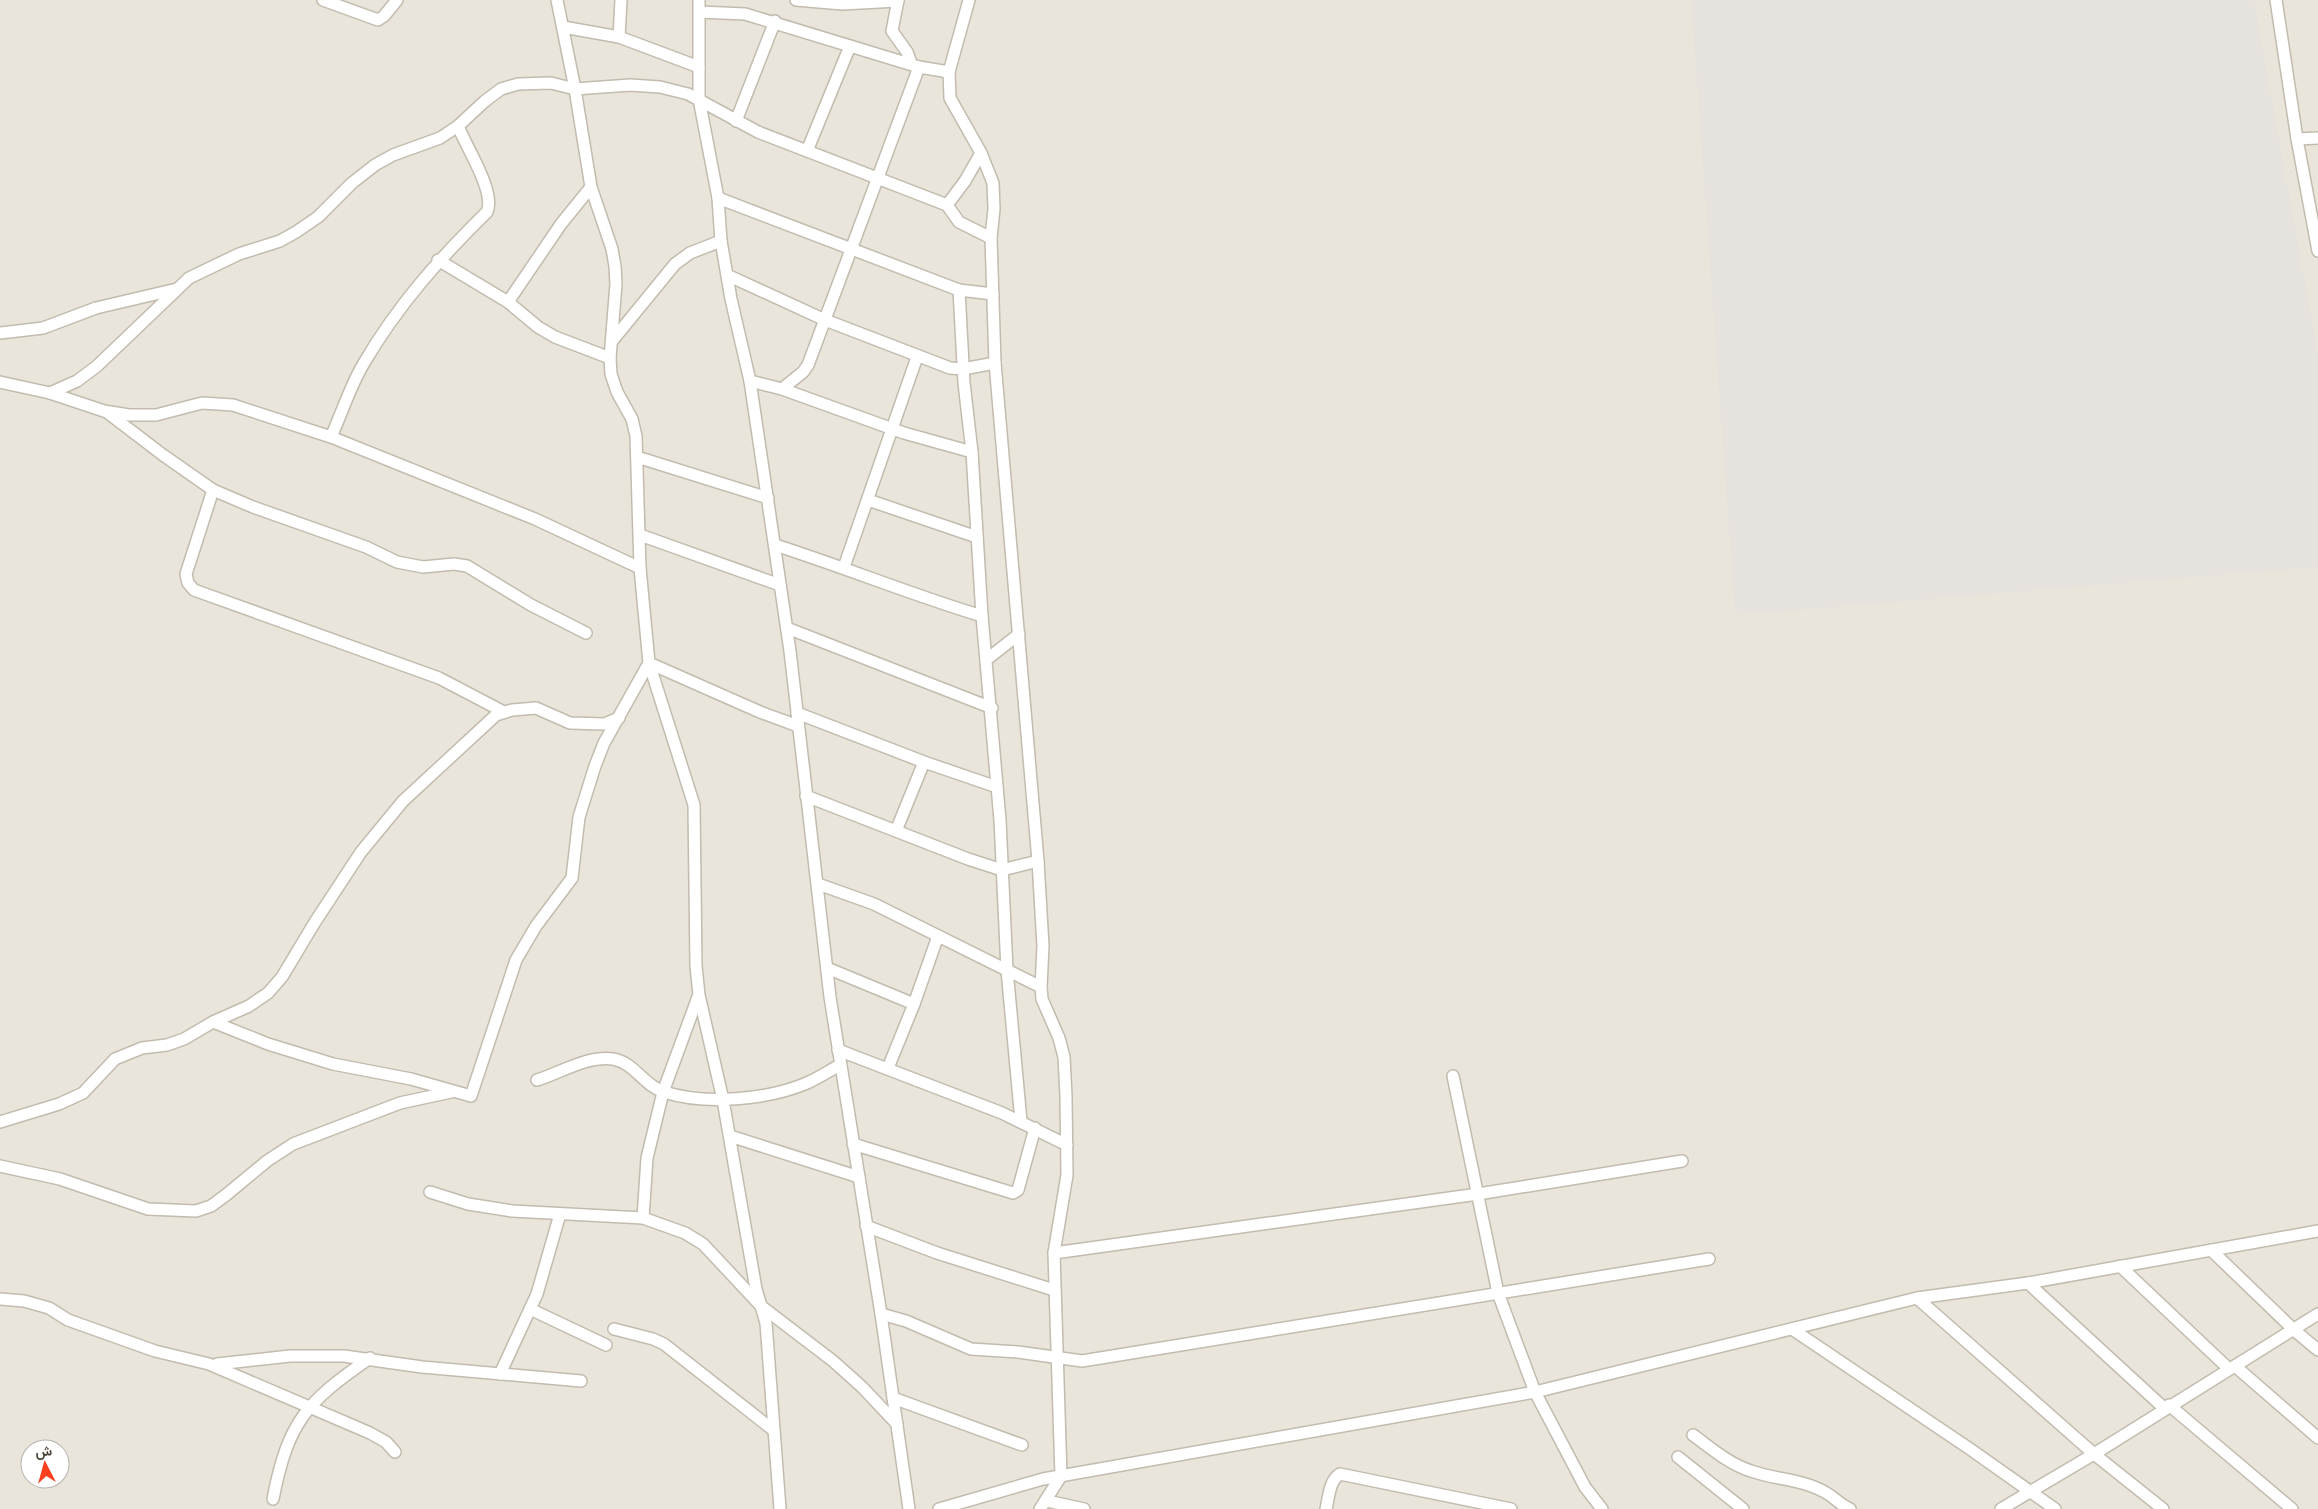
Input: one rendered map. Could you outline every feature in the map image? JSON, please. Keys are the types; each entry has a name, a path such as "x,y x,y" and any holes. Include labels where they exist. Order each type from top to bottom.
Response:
{"street":[{"path":"324,0 378,20 384,16 397,0"},
{"path":"557,0 575,89 591,187 612,249 614,266 611,374 617,392 632,419 636,436 640,568 649,663 694,805 696,966 699,995 723,1100 756,1289 768,1343 772,1429 780,1509"},
{"path":"619,37 621,0"},
{"path":"796,0 898,0 892,32 915,65"},
{"path":"969,0 949,72 950,98 981,153 992,183 994,209 991,238 995,363 1038,861 1043,946 1041,987 1042,998 1059,1038 1064,1057 1067,1175 1054,1253 1061,1476 1044,1505 1084,1509"},
{"path":"2276,0 2297,139 2314,208 2318,251"},
{"path":"909,1509 881,1314 840,1065 775,544 750,381 727,275 721,241 718,198 699,100 700,6 775,21 850,46 915,65 949,72"},
{"path":"736,122 775,21"},
{"path":"563,28 619,37 699,68"},
{"path":"807,151 850,46"},
{"path":"782,389 803,372 808,365 876,179 915,65"},
{"path":"50,393 77,381 97,366 189,278 204,269 239,254 280,241 318,217 352,183 376,165 393,155 440,138 458,126 485,101 501,90 518,84 551,83 575,89 630,85 660,87 699,100 736,122 876,179 946,205 959,222 991,238"},
{"path":"331,437 363,364 404,301 438,260 487,212 490,206 484,182 458,126"},
{"path":"2297,139 2318,138"},
{"path":"946,205 965,181 981,153"},
{"path":"508,302 561,224 591,187"},
{"path":"718,198 850,250 959,290 993,294"},
{"path":"612,341 675,264 690,253 721,241"},
{"path":"438,260 508,302 532,323 555,337 610,358"},
{"path":"727,275 825,320 917,357 950,368 963,369 995,363"},
{"path":"0,333 43,328 96,308 177,288"},
{"path":"959,290 963,369 972,452 982,616 998,787 1007,970 1022,1121"},
{"path":"844,567 894,429 917,357"},
{"path":"750,381 782,389 894,429 972,452"},
{"path":"0,382 50,393 107,412 156,415 202,403 233,405 331,437 535,519 640,568"},
{"path":"107,412 213,490 253,507 366,547 397,562 423,567 454,564 467,566 531,605 586,633"},
{"path":"638,457 768,498"},
{"path":"213,490 186,574 188,583 194,590 439,678 504,712"},
{"path":"868,500 977,537"},
{"path":"640,536 780,586"},
{"path":"775,544 844,567 925,599 982,616"},
{"path":"786,628 992,708"},
{"path":"986,660 1019,634"},
{"path":"213,1022 268,1044 333,1064 411,1079 470,1096 516,960 536,926 572,878 579,817 604,743 649,663"},
{"path":"649,663 760,712 798,726"},
{"path":"0,1122 59,1104 84,1093 115,1059 142,1048 168,1045 184,1039 213,1022 249,1006 268,993 282,977 361,852 403,801 496,715 504,712 536,708 570,723 604,724 619,718"},
{"path":"797,713 924,762 998,787"},
{"path":"896,831 924,762"},
{"path":"806,796 1002,870 1038,861"},
{"path":"818,884 874,904 1041,987"},
{"path":"888,1068 914,1004 938,936"},
{"path":"827,968 914,1004"},
{"path":"643,1218 647,1158 663,1092 699,995"},
{"path":"838,1050 1022,1121 1067,1144"},
{"path":"537,1080 589,1061 614,1059 624,1062 651,1086 663,1092 723,1100 791,1088 840,1065"},
{"path":"1453,1076 1498,1294 1534,1392 1585,1487 1602,1509"},
{"path":"0,1166 60,1179 148,1209 196,1211 218,1201 267,1161 293,1144 383,1109 451,1092"},
{"path":"853,1144 1013,1193 1018,1190 1035,1128"},
{"path":"730,1136 858,1177"},
{"path":"1054,1253 1478,1194 1682,1161"},
{"path":"430,1192 468,1204 512,1211 643,1218 668,1226 703,1244 761,1306 833,1361 862,1387 897,1424"},
{"path":"500,1374 530,1309 560,1214"},
{"path":"866,1226 937,1253 1054,1290"},
{"path":"939,1509 1061,1476 1534,1392 1918,1298 2028,1283 2318,1231"},
{"path":"2211,1250 2294,1330 2318,1350"},
{"path":"881,1314 906,1321 971,1348 1082,1361 1709,1259"},
{"path":"2120,1266 2232,1367 2318,1438"},
{"path":"2028,1283 2167,1407 2292,1509"},
{"path":"1918,1298 2148,1504 2163,1509"},
{"path":"0,1299 24,1301 49,1308 68,1320 155,1351 209,1364 307,1408 370,1433 386,1442 395,1452"},
{"path":"530,1309 606,1344"},
{"path":"2001,1509 2094,1454 2318,1314"},
{"path":"614,1329 653,1339 664,1344 772,1429"},
{"path":"1792,1329 2055,1509"},
{"path":"209,1364 228,1364 290,1356 344,1356 370,1358 422,1367 581,1381"},
{"path":"273,1499 279,1467 289,1439 307,1408 341,1378 370,1358"},
{"path":"893,1398 1022,1445"},
{"path":"1693,1435 1734,1465 1753,1472 1789,1479 1828,1494 1840,1504 1850,1509"},
{"path":"1678,1457 1743,1509"},
{"path":"1326,1509 1332,1482 1340,1474 1511,1509"}],"shaded area":[{"path":"0,0 2318,0 2318,1509 0,1509"},
{"path":"1691,0 2254,0 2318,353 2318,567 1735,615"}]}
